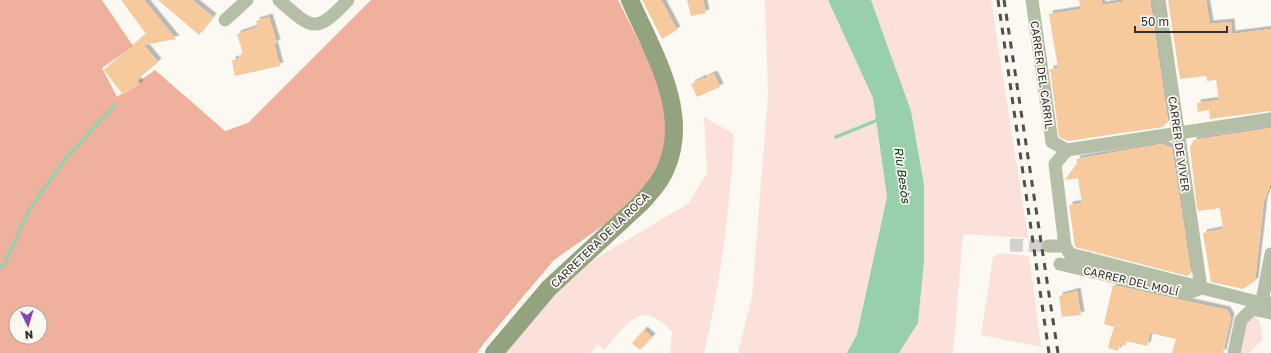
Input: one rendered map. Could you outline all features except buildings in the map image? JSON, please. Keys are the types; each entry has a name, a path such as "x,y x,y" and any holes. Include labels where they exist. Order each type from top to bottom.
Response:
{"street":[{"path":"225,20 248,0"},
{"path":"279,0 303,21 308,24 317,25 326,22 348,0"},
{"name":"CARRETERA DE LA ROCA","path":"494,353 549,288 641,202 654,188 666,169 675,138 673,110 657,62 630,0"},
{"name":"CARRER DEL CARRIL","path":"1032,0 1052,142 1067,150"},
{"name":"CARRER DE VIVER","path":"1160,0 1177,133 1201,288"},
{"path":"1068,250 1056,164 1067,150 1271,119"},
{"name":"CARRER DEL MOLÍ","path":"1048,246 1068,250 1201,288 1262,302"},
{"path":"1231,353 1237,319 1262,302 1271,254"},
{"name":"CARRER DEL MOLÍ","path":"1060,264 1186,294 1201,288"},
{"path":"1234,353 1241,320 1252,309 1271,313"}],"shaded area":[{"path":"0,0 102,0 133,46 102,68 117,97 155,70 225,131 248,123 371,0 618,0 658,79 677,138 668,180 554,260 477,353 0,353"},
{"path":"765,0 828,0 873,98 887,197 857,334 847,353 738,353 752,297 768,94"},
{"path":"871,0 991,0 1028,238 963,234 953,353 899,353 918,323 924,261 924,185 891,54"},
{"path":"704,117 734,134 724,244 704,353 670,353 672,332 661,322 651,316 643,315 635,318 620,331 604,350 598,345 590,353 504,353 565,281 592,261 689,203 707,173"},
{"path":"1002,253 1029,256 1041,347 981,335 993,257"},
{"path":"1251,311 1260,322 1263,340 1249,353 1235,353"}],"water":[{"name":"Riu Besòs","path":"828,0 871,0 911,111 924,185 924,261 918,323 899,353 847,353 857,334 887,197 873,98"}],"waterway":[{"path":"0,268 4,265 29,210 67,157 115,105"},
{"path":"836,137 880,119"}],"tunnel":[{"path":"1010,245 1048,246"}],"railway":[{"path":"998,0 1049,353"},
{"path":"1004,0 1058,353"}]}
